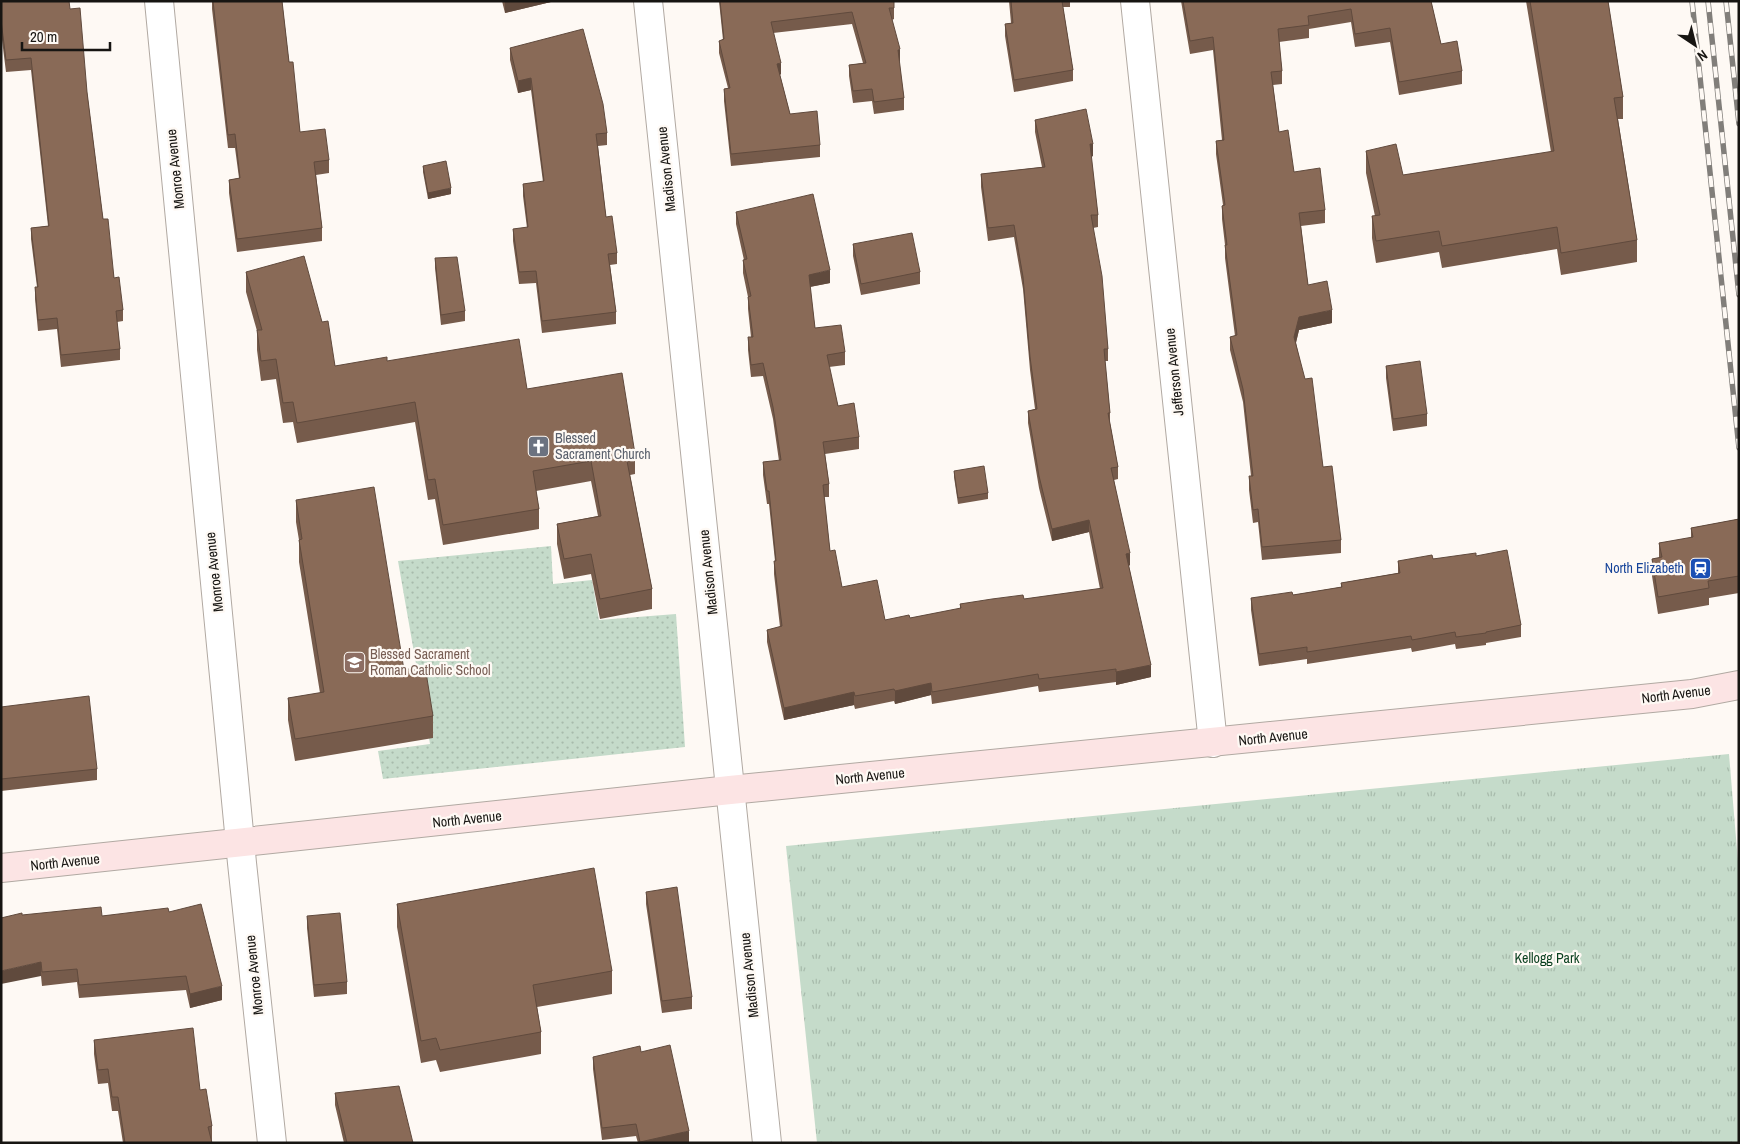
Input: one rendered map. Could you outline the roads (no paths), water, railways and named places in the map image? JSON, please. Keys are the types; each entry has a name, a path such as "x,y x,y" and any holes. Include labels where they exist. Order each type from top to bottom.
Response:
{"main road":[{"name":"North Avenue","path":"1,868 730,790 1692,694 1739,685"}],"street":[{"name":"Monroe Avenue","path":"159,1 240,843 272,1143"},
{"name":"Madison Avenue","path":"648,1 768,1143"},
{"name":"Jefferson Avenue","path":"1135,1 1213,743"}],"railway":[{"path":"1692,1 1739,448"},
{"path":"1708,1 1739,295"},
{"path":"1726,1 1739,124"}],"place":[{"name":"Blessed Sacrament Church","path":"539,446"},
{"name":"North Elizabeth","path":"1700,568"},
{"name":"Blessed Sacrament Roman Catholic School","path":"354,662"}],"park label":[{"name":"Kellogg Park","path":"1547,958"}]}
